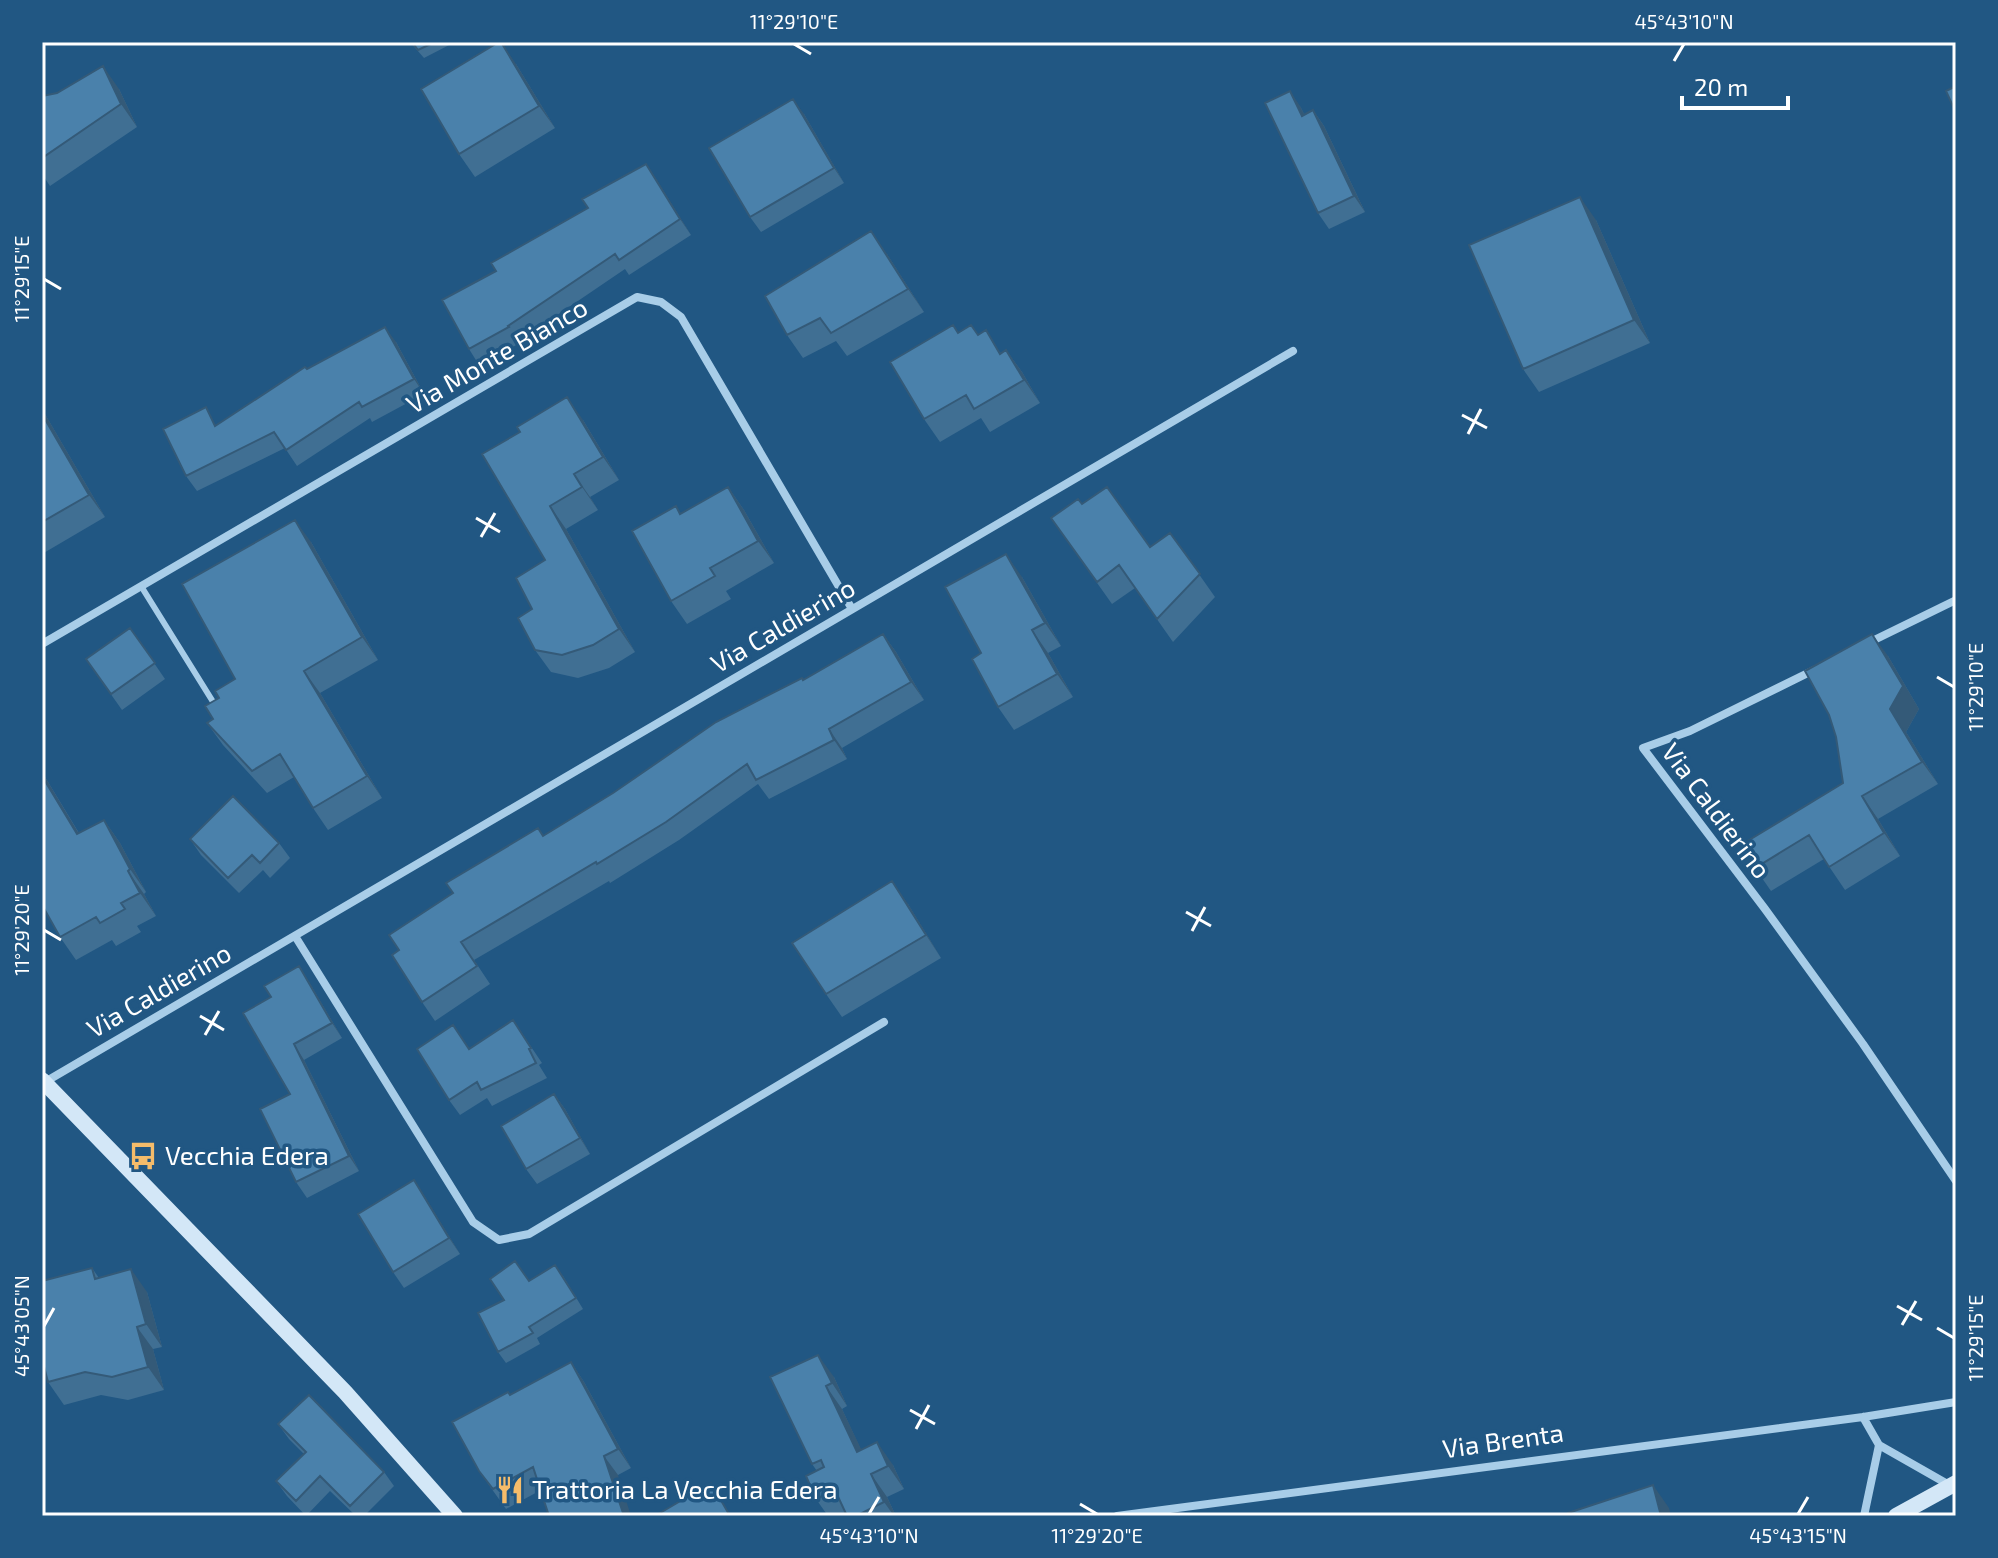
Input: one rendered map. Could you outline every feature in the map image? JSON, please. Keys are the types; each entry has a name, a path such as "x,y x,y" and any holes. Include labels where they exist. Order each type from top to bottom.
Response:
{"main road":[{"path":"43,1081 345,1392 455,1516"},
{"path":"1896,1516 1953,1484"}],"street":[{"name":"Via Monte Bianco","path":"42,644 637,297 661,302 681,317 852,609"},
{"name":"Via Caldierino","path":"43,1081 1293,351"},
{"path":"1857,649 1956,600"},
{"name":"Via Caldierino","path":"1829,663 1690,731 1643,748 1863,1044 1956,1181"},
{"path":"295,936 473,1222 499,1240 529,1234 884,1022"},
{"path":"1953,1484 1879,1445 1863,1417 1956,1402"},
{"name":"Via Brenta","path":"1117,1516 1863,1417"},
{"path":"1864,1516 1879,1445"}],"lane":[{"path":"141,586 215,705"}],"building":[{"path":"412,42 435,42 418,50"},
{"path":"499,42 539,106 459,154 421,89"},
{"path":"103,66 121,104 42,158 42,96 57,93"},
{"path":"1956,86 1956,113 1946,91"},
{"path":"1290,91 1302,116 1313,110 1354,196 1318,213 1265,103"},
{"path":"793,99 834,168 750,217 709,148"},
{"path":"646,164 680,219 619,260 615,254 509,327 469,349 442,300 496,271 491,263 588,208 582,199"},
{"path":"1580,197 1634,320 1523,369 1469,245"},
{"path":"871,231 908,289 831,333 820,318 787,335 765,296"},
{"path":"953,325 958,333 971,325 978,335 986,330 1000,354 1006,350 1024,380 974,409 966,395 924,419 890,362"},
{"path":"385,327 414,379 362,407 359,402 286,450 274,432 186,476 163,429 206,407 215,426 305,367 307,369"},
{"path":"567,397 603,457 574,474 582,487 550,506 619,629 593,645 562,655 535,650 518,618 532,609 516,578 545,560 482,454 520,432 517,427"},
{"path":"42,414 89,495 42,522"},
{"path":"728,487 758,541 710,568 715,576 671,601 632,531 676,506 680,514"},
{"path":"1107,487 1150,547 1170,533 1200,574 1157,619 1119,565 1097,582 1051,518 1078,499 1082,504"},
{"path":"295,520 362,637 304,671 367,776 313,808 280,754 252,771 207,723 213,719 205,706 219,698 215,691 235,679 182,584"},
{"path":"1006,554 1045,623 1032,630 1057,674 998,707 972,659 981,653 945,587"},
{"path":"130,628 155,663 111,694 86,659"},
{"path":"883,634 911,682 829,729 834,740 756,780 747,764 666,822 461,942 477,966 422,1002 392,955 399,950 389,935 453,893 446,883 538,828 543,836 613,793 716,722 803,680"},
{"path":"1872,634 1903,686 1890,709 1922,762 1862,796 1884,833 1829,867 1809,835 1755,868 1741,845 1843,783 1836,737 1829,715 1805,671"},
{"path":"42,776 77,834 104,820 140,893 121,903 125,909 100,923 96,917 60,937 42,905"},
{"path":"233,796 279,843 260,863 252,855 228,878 190,839"},
{"path":"892,881 926,935 826,994 792,943"},
{"path":"299,966 332,1023 294,1044 349,1156 296,1182 260,1109 290,1094 243,1013 271,997 264,986"},
{"path":"513,1020 531,1048 536,1063 481,1090 477,1082 449,1100 417,1049 453,1025 469,1049"},
{"path":"554,1094 580,1138 526,1169 501,1126"},
{"path":"414,1180 449,1238 393,1272 358,1214"},
{"path":"515,1261 529,1281 555,1265 576,1298 529,1327 533,1333 498,1352 478,1313 504,1300 490,1279"},
{"path":"92,1268 95,1279 131,1269 146,1324 137,1327 148,1367 112,1377 85,1372 48,1382 42,1359 42,1281"},
{"path":"818,1355 832,1383 826,1386 857,1452 877,1442 888,1466 871,1474 884,1502 856,1516 847,1516 835,1490 816,1499 806,1476 824,1467 821,1460 812,1464 770,1377"},
{"path":"571,1362 618,1449 604,1456 624,1516 549,1516 533,1467 493,1489 479,1471 452,1422"},
{"path":"309,1395 384,1472 350,1506 320,1476 296,1501 276,1481 306,1452 278,1424"},
{"path":"711,1483 730,1516 655,1516"},
{"path":"1653,1485 1661,1516 1569,1516 1568,1513"}],"place":[{"name":"Vecchia Edera","path":"143,1156"},
{"name":"Trattoria La Vecchia Edera","path":"510,1490"}]}
